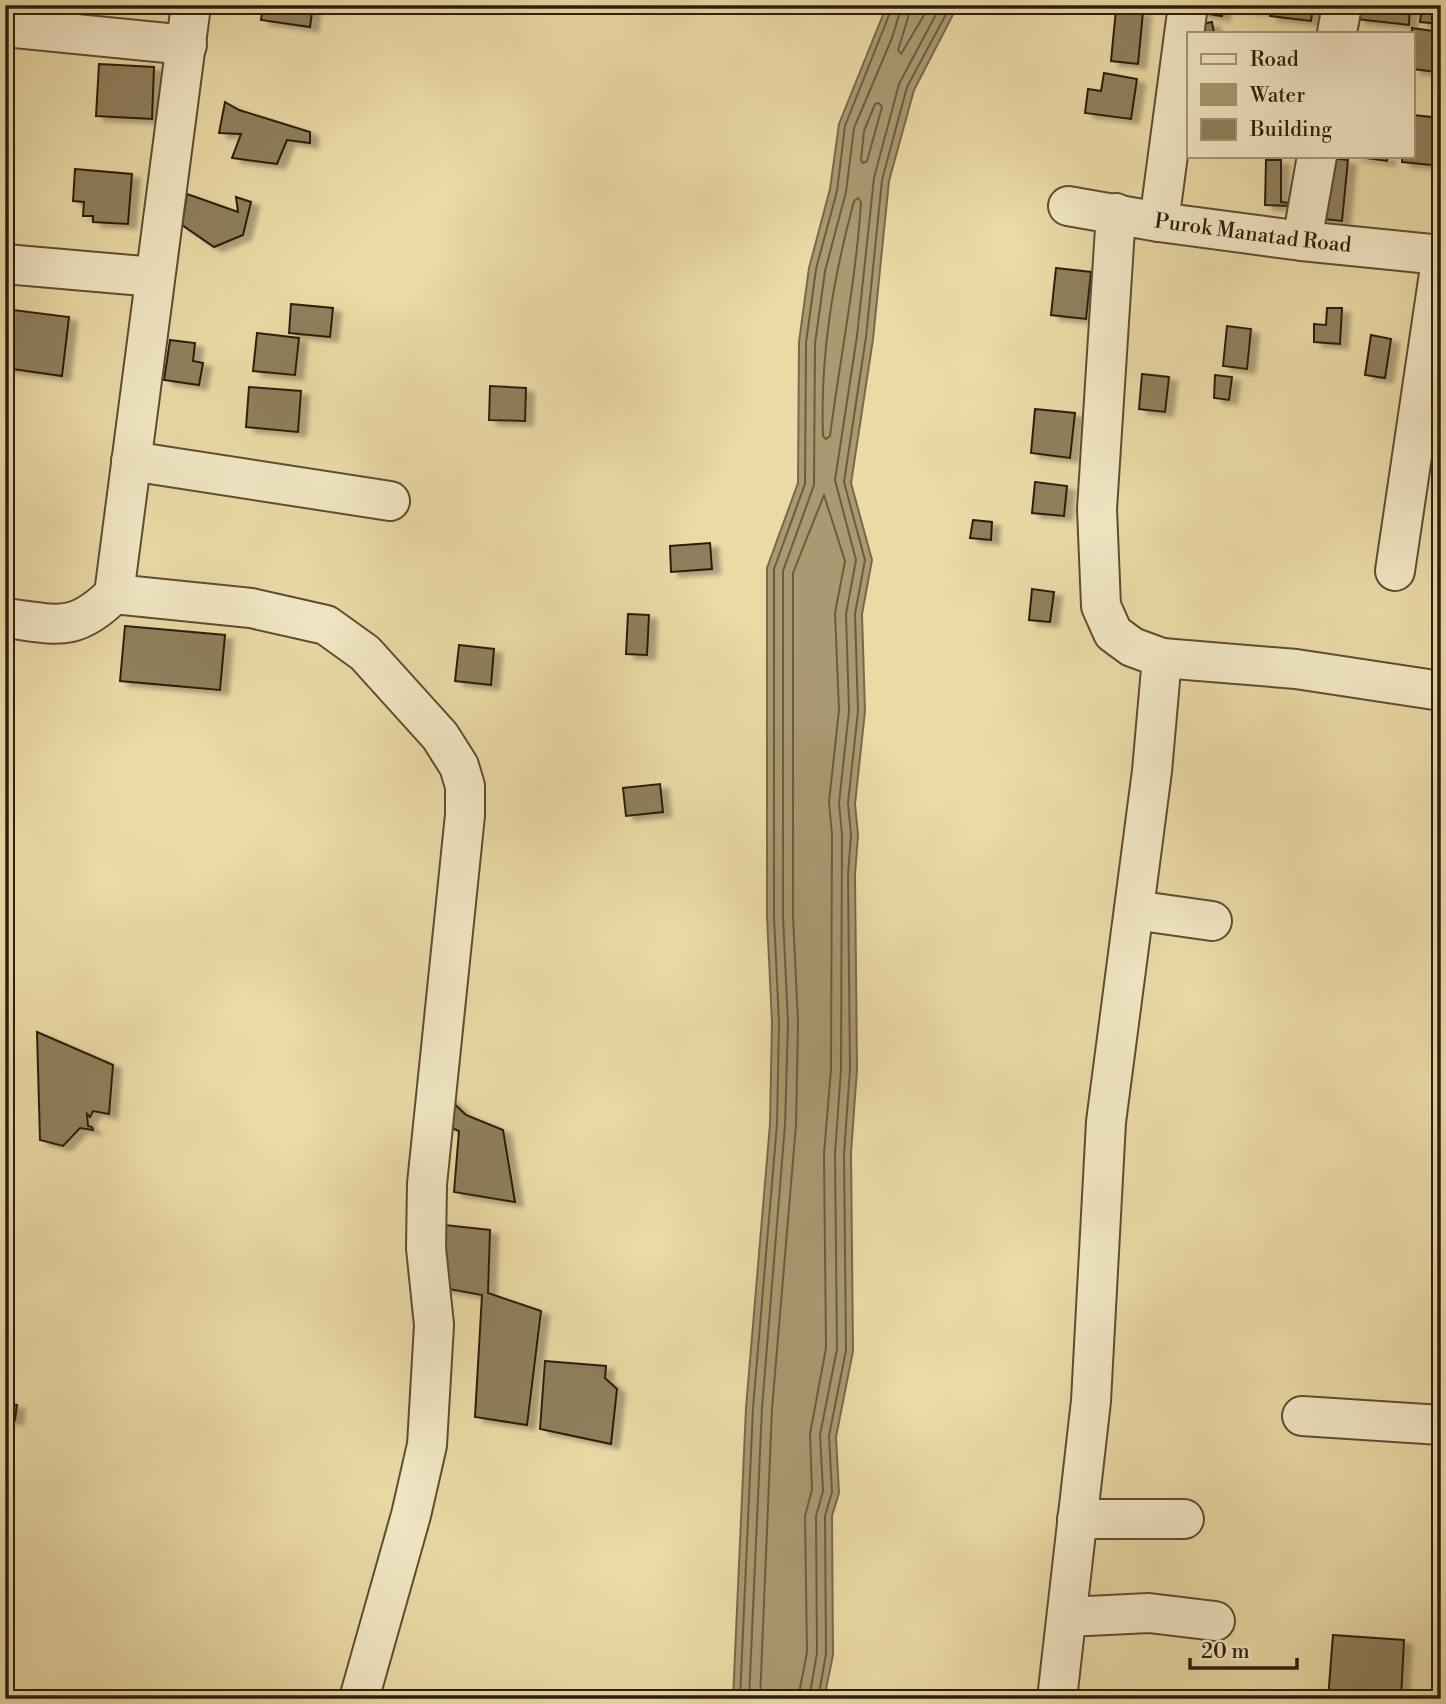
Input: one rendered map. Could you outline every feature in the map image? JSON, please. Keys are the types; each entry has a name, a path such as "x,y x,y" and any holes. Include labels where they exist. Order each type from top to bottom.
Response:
{"street":[{"path":"5,618 62,625 92,616 114,594 191,5"},
{"path":"1159,222 1188,5"},
{"path":"1337,32 1342,5"},
{"path":"5,27 187,45"},
{"path":"1303,241 1317,158"},
{"name":"Purok Manatad Road","path":"1068,206 1159,222 1441,258"},
{"path":"1116,213 1097,509 1101,607 1113,633 1132,647 1161,658 1296,669 1441,691"},
{"path":"1395,571 1441,258"},
{"path":"5,264 155,277"},
{"path":"131,461 390,501"},
{"path":"114,594 251,608 326,625 366,653 432,727 459,766 466,786 427,1184 426,1248 434,1325 428,1445 359,1699"},
{"path":"1057,1699 1091,1401 1106,1122 1152,771 1161,658"},
{"path":"1134,909 1212,921"},
{"path":"1302,1416 1441,1425"},
{"path":"1077,1519 1184,1519"},
{"path":"1067,1617 1149,1613 1215,1621"}],"water":[{"path":"887,5 958,5 914,90 889,181 873,339 851,483 872,560 862,614 865,711 855,804 858,835 855,875 857,1069 851,1153 853,1351 836,1437 839,1493 832,1516 833,1655 824,1699 733,1699 746,1408 770,1124 772,1023 767,916 767,568 798,483 799,342 809,268 830,189 839,124"}],"building":[{"path":"263,5 313,5 310,27 261,20"},
{"path":"1202,5 1223,5 1222,16 1201,13"},
{"path":"1226,5 1261,5 1260,11"},
{"path":"1271,5 1313,5 1311,21 1270,16"},
{"path":"1358,5 1410,5 1409,25 1357,19"},
{"path":"1422,5 1441,5 1441,24 1420,22"},
{"path":"1116,9 1143,12 1138,64 1111,61"},
{"path":"1212,22 1214,32 1193,32 1191,26"},
{"path":"1412,28 1441,32 1436,72 1414,69"},
{"path":"99,64 154,67 152,119 96,116"},
{"path":"1104,73 1137,79 1131,119 1085,113 1088,89 1101,91"},
{"path":"225,102 239,110 310,132 310,143 287,140 277,164 232,158 241,134 219,133"},
{"path":"1414,115 1441,118 1441,166 1402,162 1402,158 1414,158"},
{"path":"1320,158 1348,160 1342,221 1314,218"},
{"path":"1365,158 1388,158 1387,161"},
{"path":"1266,160 1281,160 1281,202 1291,203 1290,206 1265,205"},
{"path":"75,169 132,174 128,224 93,222 93,216 83,216 84,202 73,201"},
{"path":"187,194 238,212 236,197 251,202 243,235 214,247 182,225"},
{"path":"1056,268 1091,272 1086,319 1051,315"},
{"path":"291,304 333,308 330,337 289,333"},
{"path":"1327,308 1342,308 1340,344 1314,342 1314,324 1326,325"},
{"path":"5,309 69,317 62,376 5,368"},
{"path":"1227,326 1251,329 1247,369 1223,366"},
{"path":"257,333 299,338 295,375 253,371"},
{"path":"1371,335 1391,339 1385,378 1365,375"},
{"path":"170,340 195,343 193,361 203,363 199,385 164,380"},
{"path":"1142,374 1169,377 1165,412 1139,409"},
{"path":"1215,375 1232,377 1229,400 1214,398"},
{"path":"490,386 526,388 525,421 489,420"},
{"path":"249,387 301,391 298,432 246,427"},
{"path":"1035,409 1075,413 1070,458 1031,453"},
{"path":"1035,482 1067,486 1064,516 1032,513"},
{"path":"973,520 992,522 991,540 970,538"},
{"path":"710,543 712,569 671,572 670,546"},
{"path":"1032,589 1054,592 1050,622 1029,620"},
{"path":"628,614 649,615 647,655 626,654"},
{"path":"125,626 225,635 220,690 120,681"},
{"path":"459,645 494,649 491,685 455,681"},
{"path":"660,784 663,812 626,816 623,788"},
{"path":"37,1032 113,1065 109,1114 93,1111 90,1117 87,1114 88,1126 93,1130 80,1128 63,1146 40,1140"},
{"path":"444,1094 466,1115 503,1130 515,1202 454,1192 459,1131 439,1122"},
{"path":"445,1225 490,1230 488,1293 541,1311 527,1425 475,1417 482,1295 433,1286"},
{"path":"545,1361 606,1366 605,1378 617,1389 611,1444 540,1429"},
{"path":"6,1404 17,1405 15,1420 5,1419"},
{"path":"1333,1635 1404,1640 1401,1699 1328,1699"}]}
